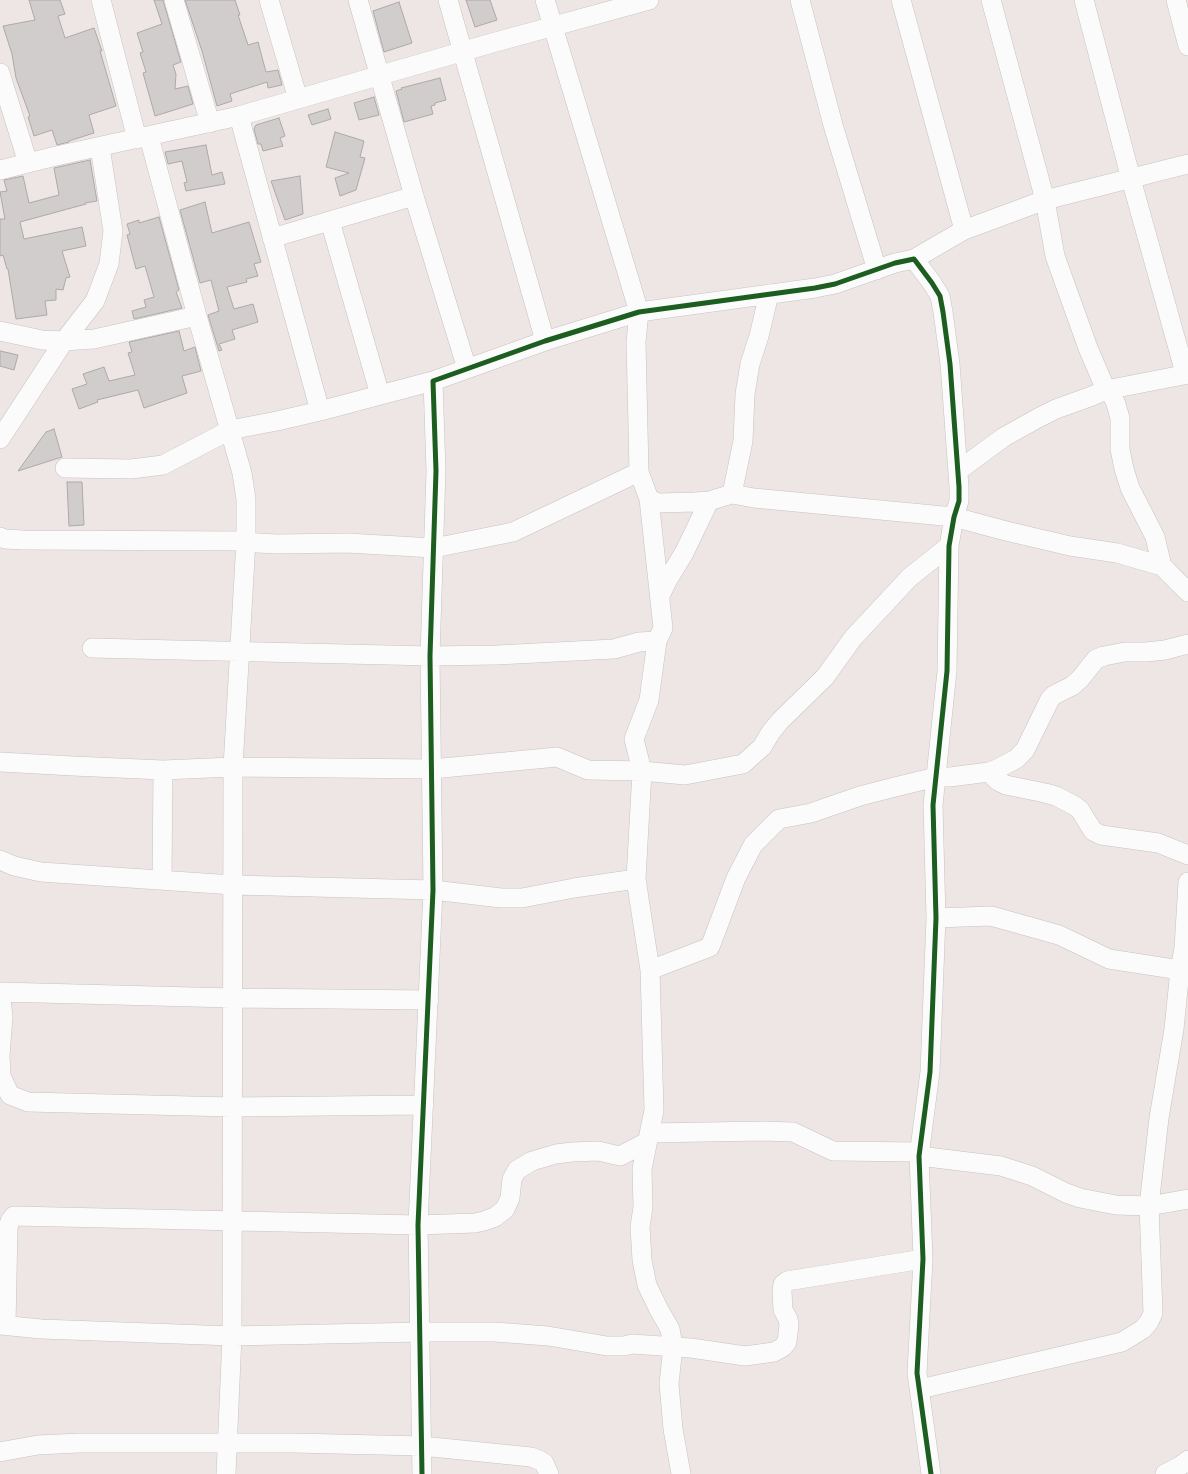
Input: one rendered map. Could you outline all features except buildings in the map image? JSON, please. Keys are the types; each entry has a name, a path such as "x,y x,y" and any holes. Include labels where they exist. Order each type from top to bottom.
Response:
{"street":[{"path":"101,0 197,316 242,473 246,500 246,541 233,768 232,1336 226,1444 226,1474"},
{"path":"174,0 210,123"},
{"path":"269,0 298,99"},
{"path":"358,0 414,196 467,369"},
{"path":"448,0 545,341"},
{"path":"545,0 639,312 636,342 639,472 649,499 664,628 657,642 649,700 634,739 642,771 636,879 650,970 654,1110 642,1170 643,1195 640,1227 642,1260 647,1286 670,1329 674,1346 669,1384 673,1429 681,1474"},
{"path":"800,0 833,125 877,270"},
{"path":"901,0 964,230"},
{"path":"991,0 1044,200 1055,256 1088,348 1106,390 1112,395 1116,404 1120,418 1120,449 1124,469 1128,482 1155,537 1162,566"},
{"path":"959,470 1004,437 1056,409 1106,390 1187,374 1131,179 1084,0"},
{"path":"1176,0 1188,46"},
{"path":"0,170 239,116 641,1"},
{"path":"0,73 28,163"},
{"path":"239,116 320,411"},
{"path":"0,439 64,341 95,301 109,264 113,231 100,147"},
{"path":"65,468 131,469 163,465 230,430 320,411 433,381 545,341 639,312 835,284 895,263 914,259 964,230 1044,200 1188,164"},
{"path":"272,238 414,196"},
{"path":"330,221 380,395"},
{"path":"914,259 940,296 950,364 959,470 959,501 954,517 949,546 947,671 933,805 936,918 930,1072 920,1154 923,1259 917,1373 931,1474"},
{"path":"732,494 743,441 745,394 750,364 760,336 769,294"},
{"path":"0,331 42,340 64,341 94,339 197,316"},
{"path":"422,1474 421,1332 418,1225 433,890 430,656 436,471 433,381"},
{"path":"0,537 17,540 246,541 277,544 347,543 434,548 513,532 639,472"},
{"path":"649,499 658,503 709,501 732,494 754,498 954,517 1006,532 1117,553 1162,566 1188,592"},
{"path":"660,596 684,553 709,501"},
{"path":"0,762 163,770 233,768 432,769 557,757 588,770 642,771 685,775 743,764 762,747 770,732 824,677 853,638 910,577 949,546"},
{"path":"92,648 430,656 497,655 614,649 639,642 657,642"},
{"path":"650,970 710,947 736,878 753,845 779,820 810,813 860,796 936,777 950,777 989,772 1008,764 1016,759 1025,750 1050,699 1054,695 1072,686 1080,679 1096,659 1125,652 1165,650 1188,644"},
{"path":"162,880 163,770"},
{"path":"989,772 998,781 1006,785 1056,796 1075,806 1080,810 1093,831 1101,835 1158,843 1188,855"},
{"path":"0,860 14,866 41,872 233,885 433,890 500,898 522,898 574,888 636,879"},
{"path":"920,1389 1122,1342 1143,1329 1149,1322 1153,1313 1149,1206 1159,1118 1181,1032 1180,970 1184,948 1188,882"},
{"path":"936,918 991,916 1058,935 1109,959 1180,970"},
{"path":"424,1105 232,1106 28,1102 10,1095 0,1074 3,1016 0,992 232,998 429,1000"},
{"path":"923,1259 787,1281 783,1284 782,1291 783,1310 788,1319 790,1333 787,1342 783,1347 774,1352 745,1356 674,1346 632,1344 624,1346 607,1346 548,1336 516,1333 421,1332 232,1336 41,1329 3,1325 8,1228 10,1220 14,1216 418,1225 475,1223 495,1217 504,1209 510,1198 512,1179 517,1170 532,1161 556,1154 578,1151 598,1151 620,1156 648,1137 763,1130 793,1132 833,1152 920,1154 1001,1166 1032,1176 1066,1193 1080,1198 1116,1205 1149,1206 1188,1199"},
{"path":"0,1452 38,1445 78,1443 309,1443 422,1446 530,1457 544,1463 549,1474"}],"cycle path":[{"path":"422,1474 418,1225 433,890 430,656 436,471 433,381 545,341 639,312 815,288 835,284 895,263 914,259 940,296 950,364 959,487 959,501 954,517 949,546 947,671 933,805 936,918 930,1072 919,1156 923,1259 917,1373 931,1474"}]}
